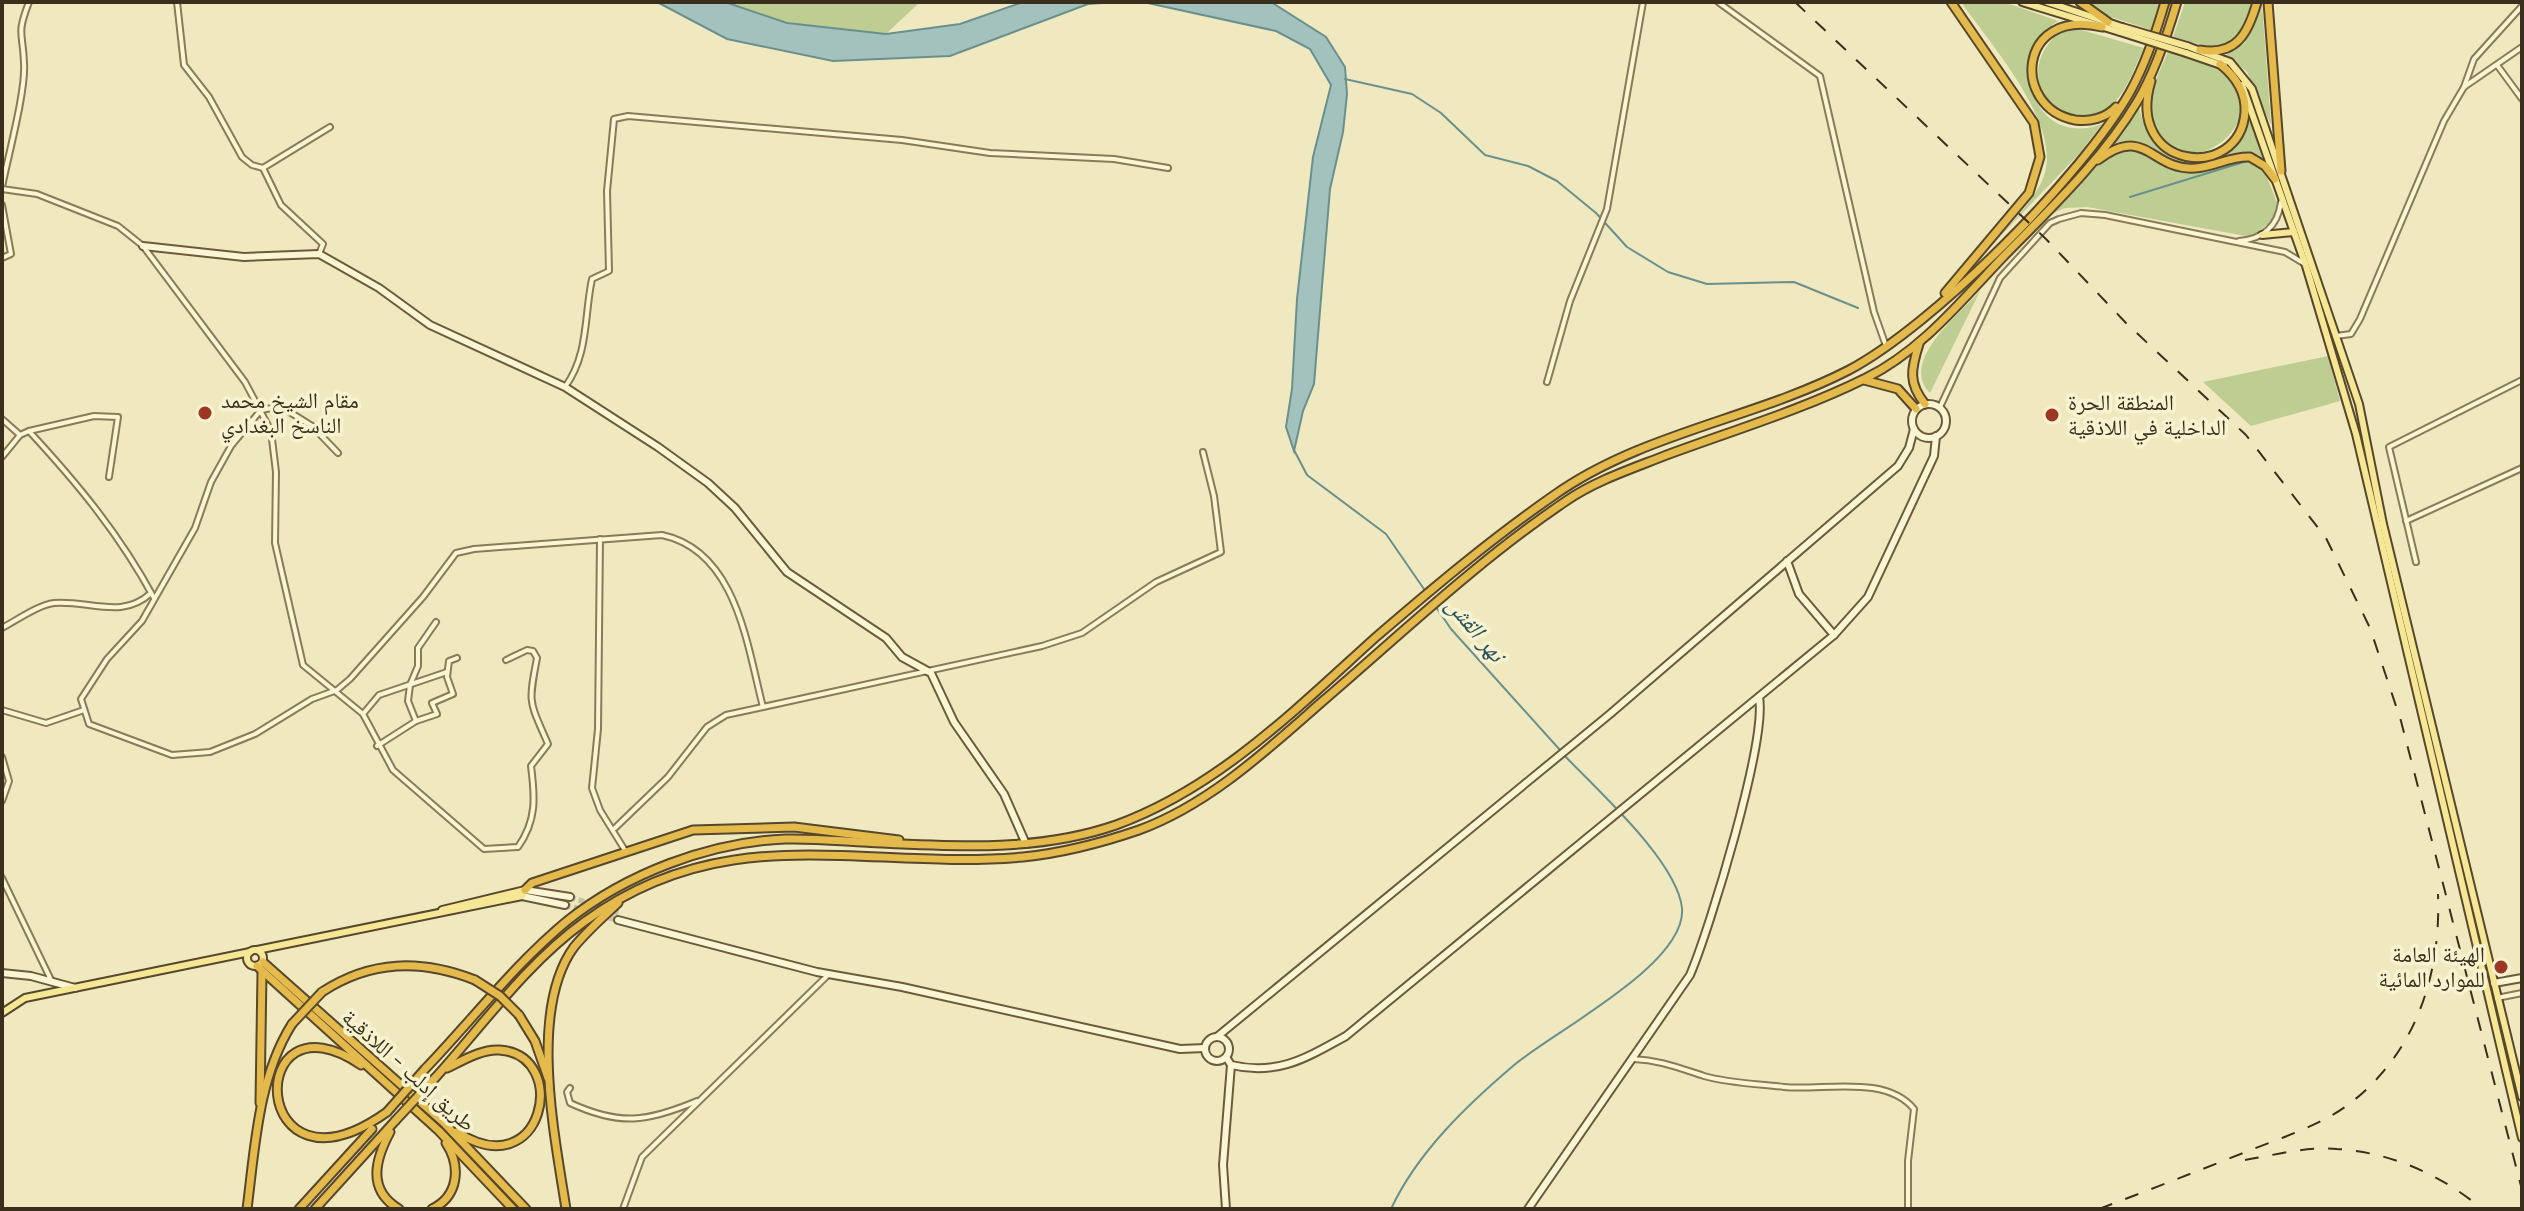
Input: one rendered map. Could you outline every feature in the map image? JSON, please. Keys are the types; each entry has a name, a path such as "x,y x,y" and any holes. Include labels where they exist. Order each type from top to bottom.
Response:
{"highway":[{"path":"1938,304 2029,193 2040,157 2034,123 1951,2"},
{"path":"2080,2 2105,24"},
{"path":"299,1209 524,962 570,918 609,893 682,859 738,845 785,839 953,846 1026,844 1070,838 1114,826 1158,808 1214,775 1323,687 1463,564 1557,492 1628,455 1796,393 1851,369 1886,346 1938,304 1995,252 2077,164 2128,94 2151,49 2165,2"},
{"path":"2200,50 2224,51 2238,43 2248,29 2257,2"},
{"path":"2268,2 2281,171"},
{"path":"2177,5 2146,100 2147,123 2164,148 2185,157 2215,154 2233,140 2241,127 2243,96 2237,81 2220,64"},
{"path":"2105,24 2074,22 2051,31 2034,59 2032,70 2036,89 2053,112 2081,121 2110,113 2128,94"},
{"path":"315,1209 554,947 582,923 624,898 675,874 745,856 786,852 1021,857 1076,849 1133,832 1191,804 1246,767 1470,576 1568,499 1618,474 1864,380 1919,342 2086,169 2139,99 2161,51"},
{"path":"2086,169 2114,148 2128,144 2140,146 2179,166 2193,168 2250,157 2265,166 2275,179"},
{"path":"1919,342 1911,376 1913,389 1925,404"},
{"path":"1864,380 1898,389 1916,409"},
{"path":"523,893 532,883 693,830 735,826 794,827 953,846"},
{"path":"553,1112 549,1020 559,977 573,949 624,898"},
{"path":"247,1209 259,1122 275,1056 292,1024 322,992 353,974 394,964 433,967 475,980 500,996 519,1015 543,1058 566,1209"},
{"path":"259,965 259,1122"},
{"name":"طريق إدلب - اللاذقية","path":"259,965 388,1084 442,1127 513,1209"},
{"name":"طريق إدلب - اللاذقية","path":"259,965 442,1127 526,1209"},
{"path":"307,1146 283,1128 274,1100 282,1072 294,1060 308,1052 325,1050 341,1053 388,1084"},
{"path":"441,1071 485,1052 514,1053 534,1070 542,1096 541,1108 530,1130 508,1145 484,1147 442,1127"},
{"path":"339,1145 387,1112"},
{"path":"395,1121 377,1160 375,1173 383,1194 399,1209"},
{"path":"432,1209 447,1199 456,1177 452,1152 442,1127"}],"main road":[{"path":"2022,2 2105,24"},
{"path":"2047,2 2121,30 2186,49 2220,64 2233,73 2246,92 2306,266 2356,434 2522,1138"},
{"path":"2186,49 2223,58 2243,74 2260,107 2359,404 2383,524 2522,1097"},
{"path":"2262,235 2302,231"},
{"path":"2,1013 25,998 276,948 439,912 451,905 523,893"},
{"path":"259,965 276,948"},
{"path":"253,951 259,965"},
{"path":"253,951 259,965"},
{"path":"232,957 259,965"}],"street":[{"path":"29,2 20,25 19,41 24,63 2,188 37,194 118,226 143,246 245,382 271,431 276,472 275,543 303,665 363,714 377,746 393,770 484,849 518,847 527,833 534,811 531,766 548,744 530,701 530,683 537,658 533,651 527,650 506,660"},
{"path":"177,2 184,65 209,97 242,157 252,165 263,168 330,127"},
{"path":"1547,382 1570,301 1607,209 1643,2"},
{"path":"1718,2 1820,76 1874,312 1886,346"},
{"path":"2336,336 2351,334 2360,319 2444,121 2464,87 2474,59 2522,6"},
{"path":"2464,87 2522,47"},
{"path":"2497,65 2520,91 2522,99"},
{"path":"565,387 575,374 585,340 592,279 609,271 607,191 614,119 628,116 902,140 990,153 1114,159 1168,168"},
{"path":"263,168 281,205 323,244 319,254"},
{"path":"2233,241 2262,235 2275,223 2281,196"},
{"path":"2,205 2,221 11,254 2,258"},
{"path":"1914,429 1926,437 1943,431 1946,421 1940,407 2000,278 2050,223 2081,213 2285,252 2306,266"},
{"path":"143,246 244,257 319,254 379,288 430,325 565,387 708,483 735,508 787,572 886,638 902,657 931,673 954,722 1004,794 1026,844"},
{"path":"2416,562 2389,447 2522,380"},
{"path":"1205,1048 1207,1041 1218,1036 1572,744 1898,466 1909,448 1916,409 1925,404 1940,407"},
{"path":"338,453 312,426 288,411 277,407 261,410 231,446 211,482 195,528 155,600 81,699 89,724 172,755 210,752 255,734 312,699 337,690 400,625 456,553 662,535 677,538 700,554 725,581 737,609 763,707"},
{"path":"2,457 20,435 29,431 94,416 118,417 109,477"},
{"path":"2,419 20,435"},
{"path":"29,431 95,504 122,541 155,600"},
{"path":"1231,1065 1256,1071 1275,1069 1307,1058 1346,1036 1834,635 1868,597 1885,567 1934,456 1936,436"},
{"path":"615,829 668,777 707,727 726,715 931,673 1082,633 1156,582 1221,552 1214,496 1203,452"},
{"path":"2406,521 2522,468"},
{"path":"600,539 598,729 592,788 600,810 615,829 626,852"},
{"path":"1787,561 1799,594 1834,635"},
{"path":"2,628 52,603 123,608 142,602 151,593"},
{"path":"416,721 408,701 410,685 418,666 418,648 436,622"},
{"path":"377,746 416,721 437,714 432,703 453,694 447,672 449,661 457,658"},
{"path":"363,714 379,695 447,672"},
{"path":"1528,1209 1690,975 1707,936 1761,721 1759,697"},
{"path":"2,710 46,723 84,710"},
{"path":"2,757 9,781 2,801"},
{"path":"2,878 52,982"},
{"path":"523,893 570,897"},
{"path":"523,893 565,905"},
{"path":"619,917 830,974 1180,1049 1205,1048"},
{"path":"2,973 75,988"},
{"path":"623,1209 642,1157 830,974"},
{"path":"2494,983 2522,978"},
{"path":"2497,998 2522,993"},
{"path":"1218,1036 1229,1046 1226,1057 1231,1065 1224,1154 1226,1209"},
{"path":"1205,1048 1215,1061 1226,1057"},
{"path":"1633,1059 1670,1063 1707,1077 1787,1087 1838,1086 1876,1090 1905,1100 1914,1109 1908,1161 1908,1209"},
{"path":"570,1088 567,1092 570,1103 613,1119 635,1120 699,1101"}],"green space":[{"path":"725,2 920,2 886,34 787,23"},
{"path":"1961,2 2004,2 2058,21 2041,37 2032,56 2030,76 2034,96 2044,112 2059,124 2078,129 2102,124 2081,152 1988,249 2031,199 2042,181 2047,160 2044,137 2022,88"},
{"path":"2086,2 2160,2 2151,30 2108,16"},
{"path":"2185,2 2252,2 2246,19 2232,40 2215,46 2173,37"},
{"path":"2262,3 2271,125 2247,72 2226,55 2245,43"},
{"path":"2071,27 2144,48 2121,94 2100,114 2068,113 2053,106 2043,94 2039,65 2045,50 2055,37"},
{"path":"2168,51 2219,70 2239,94 2240,113 2233,131 2201,153 2182,153 2166,146 2155,127 2150,109 2151,97"},
{"path":"2139,107 2147,130 2159,147 2175,157 2193,161 2211,159 2227,149 2240,134 2249,111 2265,161 2245,152 2189,165 2179,163 2142,143 2123,141 2113,145"},
{"path":"2129,147 2193,173 2240,161 2254,162 2265,172 2278,205 2273,220 2251,237 2087,207 2065,208 2051,214 2096,166"},
{"path":"1980,291 1930,393 1922,380 1927,353 1947,325"},
{"path":"2328,356 2340,401 2251,426 2203,382"}],"water":[{"path":"657,2 725,2 787,23 886,34 960,24 1023,2 1116,2 1088,4 950,56 833,61 727,39"},
{"path":"1143,2 1271,2 1326,37 1345,67 1347,94 1343,132 1330,189 1314,384 1303,411 1294,451 1286,427 1292,389 1297,299 1313,157 1331,85 1310,49 1276,31"}],"waterway":[{"path":"1345,79 1412,94 1441,113 1485,155 1528,166 1557,181 1596,213 1627,247 1668,272 1707,284 1794,282 1858,308"},
{"path":"2130,197 2247,161"},
{"name":"نهر القش","path":"1294,450 1307,475 1386,534 1426,592"},
{"name":"نهر القش","path":"1436,607 1451,629 1560,750"},
{"name":"نهر القش","path":"1391,1209 1414,1169 1478,1097 1513,1066 1641,974 1663,952 1678,930 1682,908 1677,889 1666,869 1634,827 1564,755"}],"tunnel":[{"path":"570,897 621,914"},
{"path":"565,905 618,920"}],"railway":[{"path":"1795,2 2046,239 2126,323 2246,435 2326,538 2370,628 2401,721 2522,1190"},
{"path":"2099,1209 2316,1124 2353,1101 2375,1081 2394,1058 2421,1008 2435,952 2438,894"},
{"path":"2245,1160 2314,1149 2357,1151 2414,1167 2450,1186 2482,1209"}],"place":[{"name":"مقام الشيخ محمد الناسخ البغدادي","path":"205,413"},
{"name":"المنطقة الحرة الداخلية في اللاذقية","path":"2052,415"},
{"name":"الهيئة العامة للموارد المائية","path":"2501,967"}]}
